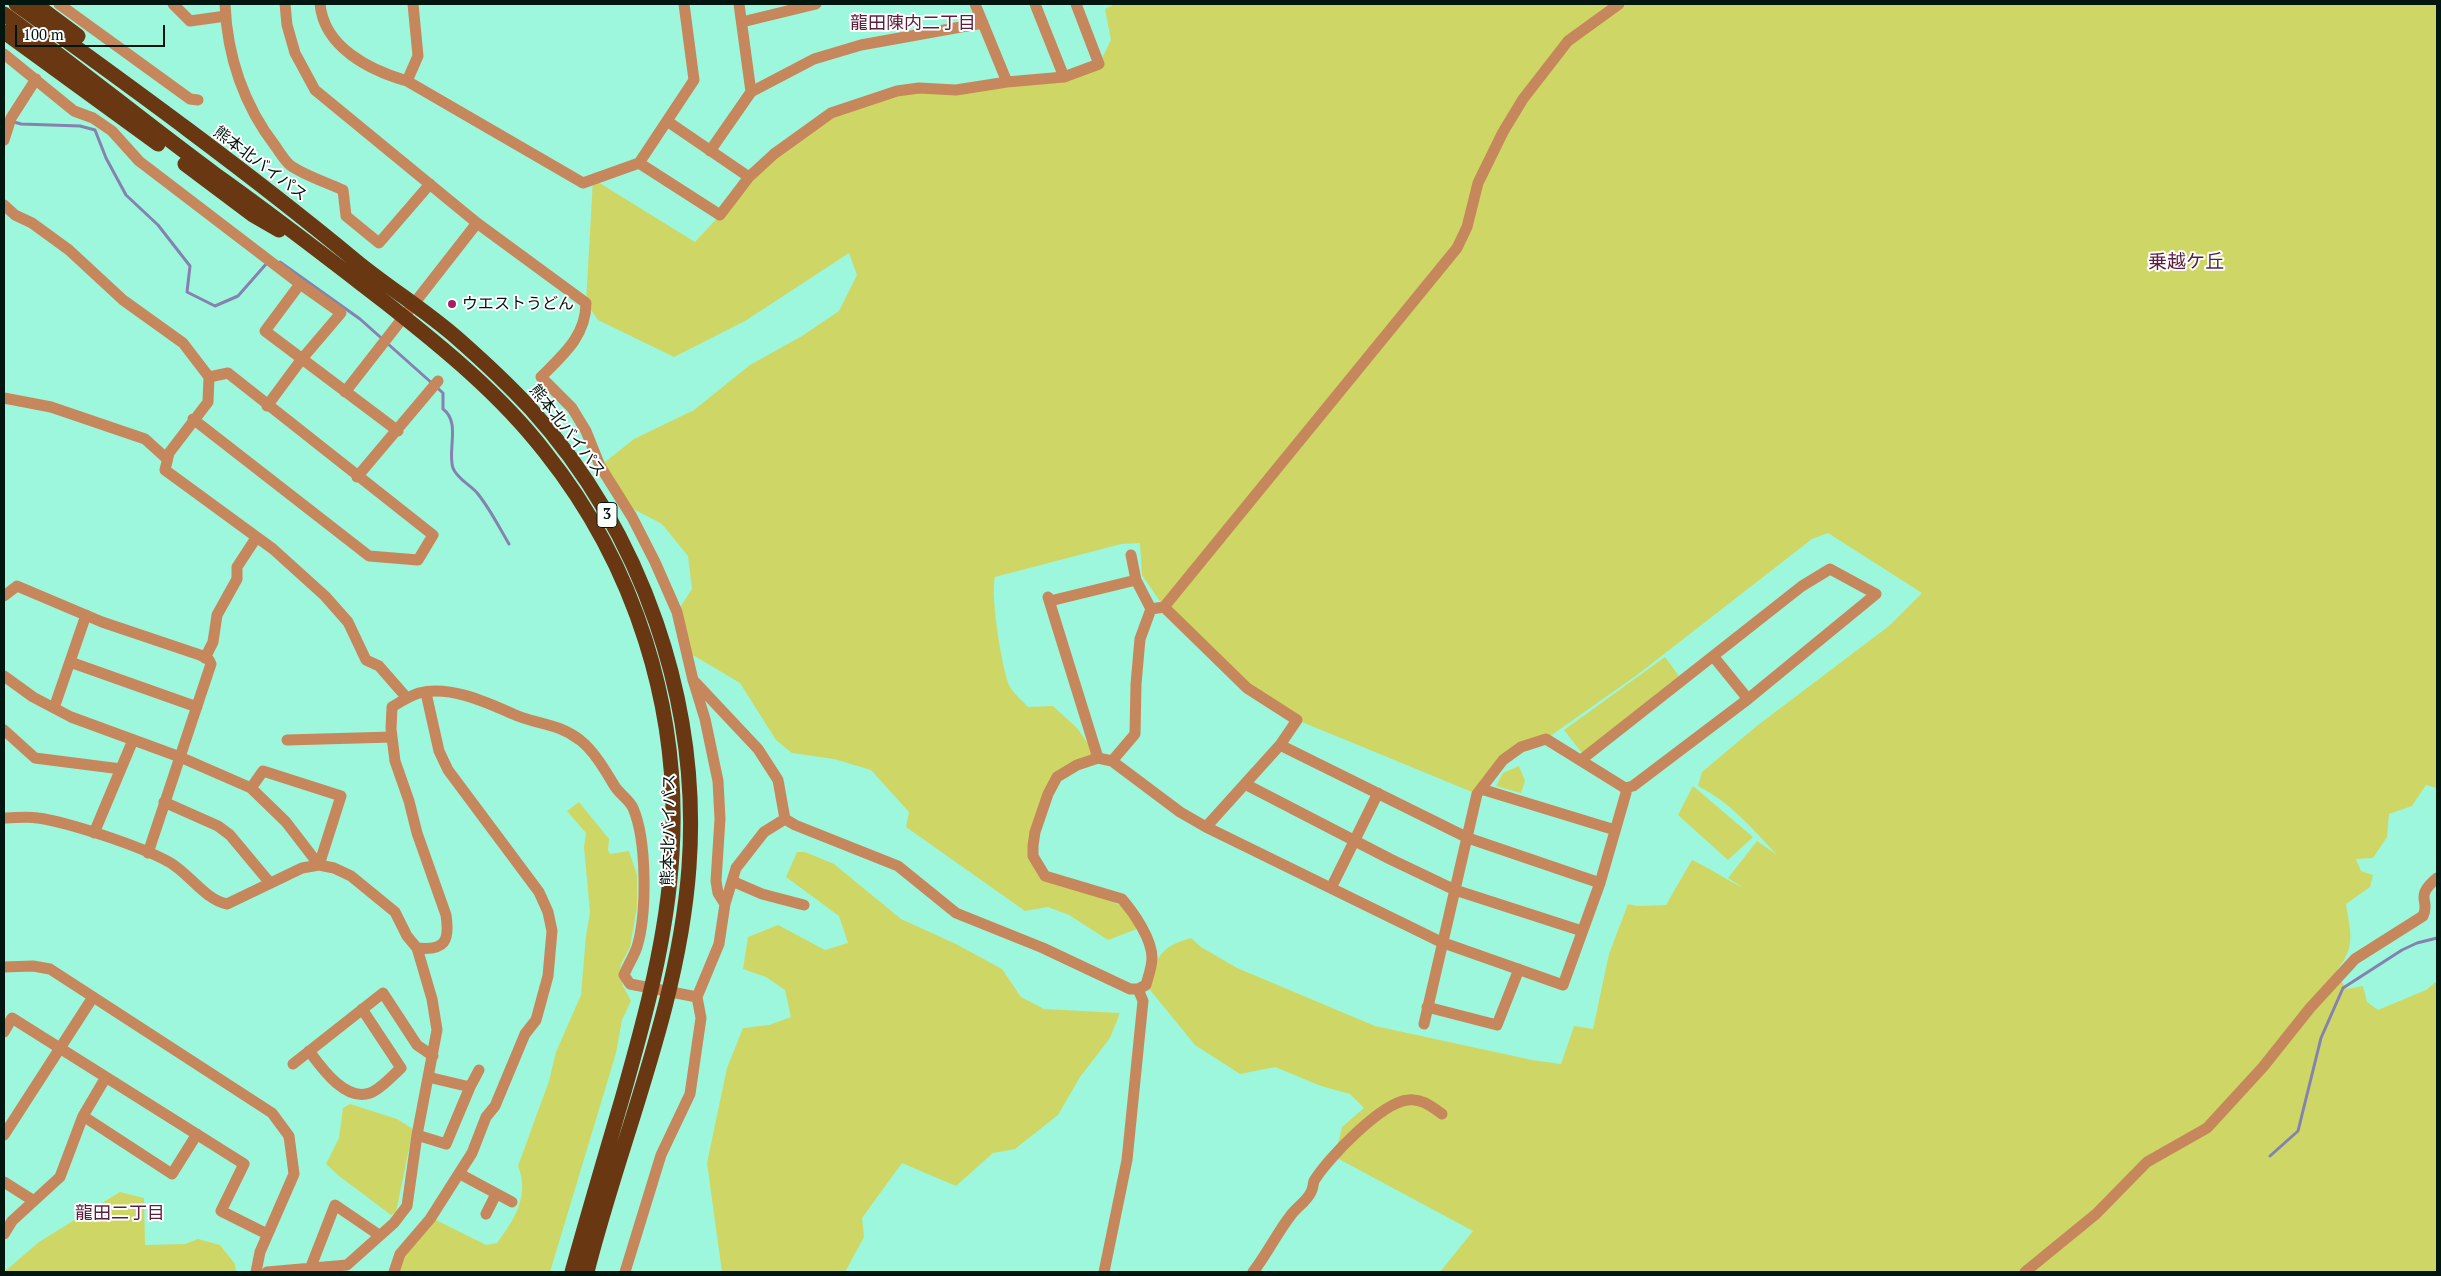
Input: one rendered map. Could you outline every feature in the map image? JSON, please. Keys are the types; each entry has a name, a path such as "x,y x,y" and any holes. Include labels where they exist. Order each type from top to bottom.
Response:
{"highway":[{"name":"熊本北バイパス","path":"16,4 184,128 455,336 531,409 564,450 585,478 636,568 652,610 680,708 690,807 689,867 675,970 587,1272"},
{"path":"35,4 154,96 184,128"},
{"name":"熊本北バイパス","path":"4,14 404,317 456,360 545,451 603,539 630,595 658,682 663,710 672,790 672,857 658,968 572,1272"},
{"path":"4,32 253,215 323,255"}],"street":[{"path":"59,4 190,99 198,100"},
{"path":"173,4 190,21 226,16"},
{"path":"225,4 236,68 248,101 262,129 290,165 343,190 346,216 379,243 430,184"},
{"path":"285,4 287,25 295,53 302,69 316,90 477,223 586,302 586,313 574,344 541,376 572,408 586,432 600,466 632,517 655,562 677,612 693,680 705,719 718,781 720,819 716,881 718,893 725,904"},
{"path":"320,4 327,30 339,45 360,60 393,77 407,81 583,183 639,163 694,80 684,4"},
{"path":"407,81 418,56 413,4"},
{"path":"739,4 751,92"},
{"path":"742,22 816,4"},
{"path":"975,4 1007,82"},
{"path":"1035,4 1064,77"},
{"path":"639,163 720,215 749,177 774,154 831,113 858,102 919,88 956,90 1007,82 1064,77 1100,64 1076,4"},
{"path":"1152,609 1164,607 1457,248 1467,227 1478,183 1503,132 1523,99 1568,41 1619,4"},
{"path":"710,151 751,92 814,59 845,49 983,23"},
{"path":"4,54 74,111 92,118 112,131 139,161 341,313 301,360 267,406"},
{"path":"4,140 11,118 36,79"},
{"path":"667,121 749,177"},
{"path":"4,205 15,215 32,223 69,250 123,300 184,343 209,377 208,402 193,419 166,458 165,470 173,478 273,549 325,596 348,622 366,660 379,666 407,698"},
{"path":"345,392 477,223"},
{"path":"300,284 265,330 301,360 398,431"},
{"path":"193,419 368,556 418,560 433,535 228,374 209,377"},
{"path":"357,477 438,382"},
{"path":"4,398 51,407 145,439 166,458"},
{"path":"205,658 213,642 217,615 237,579 237,567 256,538"},
{"path":"1131,555 1136,580 1152,609"},
{"path":"1424,1024 1441,942 1468,838 1477,794 1502,760 1530,743 1546,739 1625,788 1633,786 1748,699 1876,594 1830,569 1802,586 1581,760"},
{"path":"1098,758 1049,599 1136,580"},
{"path":"4,596 17,586 86,615 205,658 211,664 148,853"},
{"path":"1164,607 1246,688 1298,720 1280,745 1206,827"},
{"path":"1112,761 1135,734 1136,684 1140,639 1152,609"},
{"path":"54,708 86,615"},
{"path":"1713,656 1748,699"},
{"path":"70,662 197,707"},
{"path":"4,676 71,717 180,756 250,788 286,822 319,865"},
{"path":"693,680 758,749 778,780 785,819 795,825 898,866 956,913 1043,948 1130,989 1138,989 1146,985 1152,957 1142,927 1130,909 1122,899 1045,876 1033,856 1035,832 1048,794 1057,777 1077,766 1098,758 1112,761 1180,812 1206,827 1441,942 1563,985 1600,883 1626,793 1625,788"},
{"path":"417,948 431,949 441,946 448,936 448,928 446,915 417,834 396,761 392,737 392,707 407,698 426,693 448,692 495,706 524,719 559,727 581,741 604,768 616,788 633,807 640,836 644,879 641,928 636,948 624,975 630,984 652,990 697,997"},
{"path":"394,1272 400,1254 430,1219 472,1153 486,1118 495,1106 526,1034 536,1020 548,976 552,931 548,912 539,892 448,770 438,745 426,693"},
{"path":"4,730 35,758 121,769"},
{"path":"287,740 392,737"},
{"path":"94,833 133,740"},
{"path":"1280,745 1468,838 1600,883"},
{"path":"250,788 263,771 294,779 341,796 319,865"},
{"path":"1245,784 1355,839 1390,859 1455,890 1582,931"},
{"path":"1482,789 1615,830"},
{"path":"1331,888 1378,793"},
{"path":"164,802 218,826 230,835 270,883"},
{"path":"4,818 38,818 94,833 148,853 169,862 186,874 217,902 222,904 227,904 302,868 319,865 334,868 351,876 384,901 395,912 407,936 417,948 432,999 437,1030 417,1135 407,1206 394,1223 379,1236 353,1267 347,1265 267,1272"},
{"path":"625,1272 661,1155 690,1094 701,1018 697,997 719,944 725,904 736,868 764,832 785,819"},
{"path":"2025,1272 2096,1214 2147,1162 2207,1128 2263,1067 2310,1008 2355,959 2423,916 2425,911 2422,898 2425,891 2437,878"},
{"path":"732,881 762,894 804,905"},
{"path":"4,967 33,966 50,969 272,1113 289,1136 294,1174 260,1252 256,1272"},
{"path":"1427,1008 1497,1025 1519,970"},
{"path":"1104,1272 1127,1160 1143,1001 1138,989"},
{"path":"293,1064 383,993 417,1045 433,1056"},
{"path":"4,1135 93,998"},
{"path":"309,1051 335,1084 359,1093 370,1092 401,1068 362,1009"},
{"path":"4,1032 12,1018 244,1164 222,1211 267,1234"},
{"path":"417,1135 446,1144 479,1070"},
{"path":"4,1234 12,1221 60,1177 83,1116 106,1077"},
{"path":"428,1077 470,1087"},
{"path":"1253,1272 1291,1215 1312,1191 1314,1182 1348,1142 1375,1116 1397,1102 1408,1100 1418,1100 1431,1105 1442,1114"},
{"path":"83,1116 172,1174 197,1134"},
{"path":"460,1174 512,1202"},
{"path":"4,1182 34,1201"},
{"path":"486,1214 496,1194"},
{"path":"310,1269 335,1205 379,1236"}],"green space":[{"path":"1115,4 2437,4 2437,788 2426,785 2412,806 2389,814 2387,837 2373,858 2356,859 2361,871 2373,875 2370,887 2346,904 2350,933 2349,948 2342,964 2335,973 2347,989 2363,986 2367,1002 2378,1010 2426,990 2437,981 2437,1272 1440,1272 1473,1231 1335,1157 1342,1127 1364,1108 1350,1094 1321,1086 1275,1067 1240,1074 1195,1045 1146,985 1161,954 1172,945 1191,938 1201,947 1237,968 1375,1026 1532,1060 1561,1064 1574,1026 1593,1029 1609,954 1628,904 1637,906 1666,905 1692,860 1744,888 1728,878 1757,841 1777,855 1731,808 1698,786 1702,772 1758,725 1889,626 1922,593 1828,533 1812,539 1637,675 1546,739 1521,747 1477,794 1297,720 1264,700 1164,607 1142,575 1140,543 1121,544 995,577 994,599 998,632 1010,687 1028,707 1053,706 1077,728 1098,758 1057,777 1033,846 1045,876 1130,909 1142,927 1108,940 1069,915 1048,907 1025,911 906,827 909,812 871,770 834,759 792,753 776,740 740,683 686,651 677,612 692,589 688,556 662,524 624,504 600,466 634,439 694,410 750,365 802,336 839,311 857,275 849,253 745,321 674,357 598,320 586,303 593,179 695,242 720,215 749,177 831,113 897,91 1007,82 1099,64 1111,40 1105,9"},
{"path":"1665,657 1679,676 1582,753 1564,730"},
{"path":"1519,766 1525,781 1521,793 1496,786 1503,773"},
{"path":"1693,786 1753,837 1728,860 1678,815"},
{"path":"579,802 609,839 608,850 610,854 629,851 637,875 637,907 630,947 621,964 620,972 623,986 631,1001 622,1020 616,1053 550,1272 397,1272 407,1248 434,1219 486,1245 497,1243 518,1207 522,1187 518,1166 549,1081 556,1052 581,995 590,912 584,847 586,833 567,811"},
{"path":"797,852 805,852 834,864 901,919 956,944 1002,969 1021,997 1044,1009 1120,1013 1110,1038 1080,1077 1058,1115 1015,1149 993,1153 956,1186 902,1163 862,1218 864,1237 845,1272 722,1272 707,1163 727,1068 743,1028 769,1025 791,1017 785,990 766,977 743,969 748,937 778,925 825,950 848,943 839,916 786,877"},
{"path":"350,1104 397,1119 413,1129 396,1212 391,1215 326,1164 339,1138 343,1108"},
{"path":"120,1192 144,1198 145,1245 185,1244 198,1239 220,1245 235,1264 236,1272 4,1272 39,1242"}],"waterway":[{"path":"14,122 21,124 80,126 95,130 106,158 126,195 158,225 190,266 187,292 215,306 238,296 267,263"},
{"path":"280,262 360,319 443,393 443,409 451,421 453,468 482,500 509,544"},
{"path":"2270,1156 2298,1131 2321,1038 2343,988 2402,950 2417,943 2437,938"}],"place":[{"name":"ウエストうどん","path":"452,304"}],"district":[{"name":"龍田陳内二丁目","path":"913,24"},
{"name":"乗越ケ丘","path":"2186,263"},
{"name":"龍田二丁目","path":"120,1214"}]}
